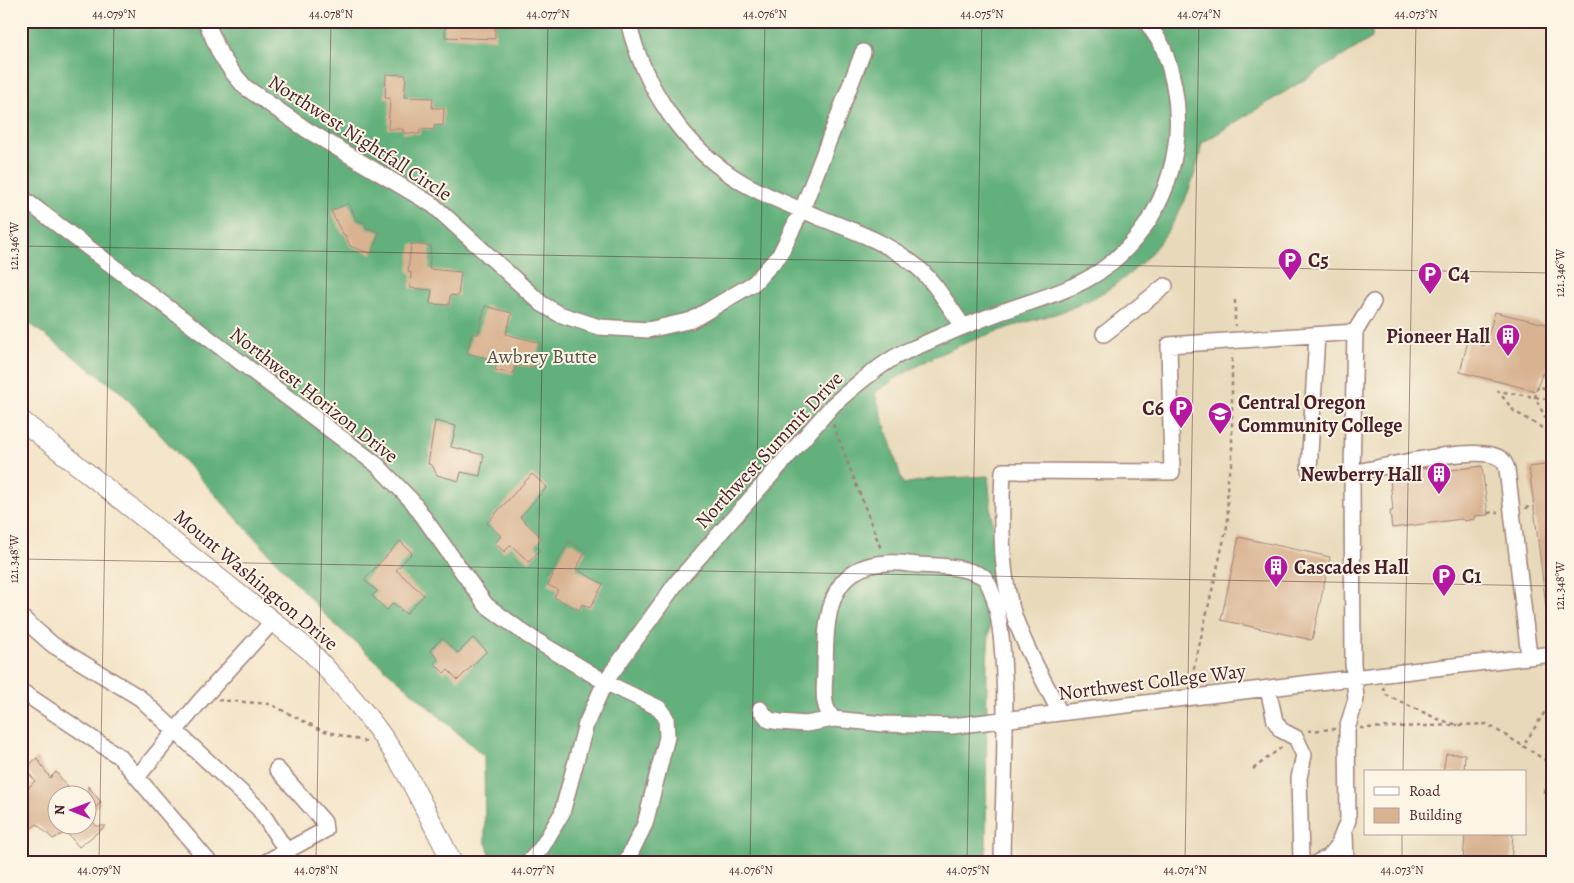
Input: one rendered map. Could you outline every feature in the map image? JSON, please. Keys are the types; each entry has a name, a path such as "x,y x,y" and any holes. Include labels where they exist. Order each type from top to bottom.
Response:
{"main road":[{"name":"Mount Washington Drive","path":"21,420 274,620 309,650 344,687 406,772 452,862"}],"street":[{"name":"Northwest Nightfall Circle","path":"206,21 220,54 245,87 307,130 433,205 542,304 576,320 599,327 648,330 692,320 754,283 779,256 802,210 863,52"},
{"path":"628,21 634,47 664,108 680,131 728,173 744,184 896,251 926,275 963,326"},
{"name":"Northwest Summit Drive","path":"529,862 542,847 562,812 586,724 606,682 677,582 828,411 856,384 891,359 963,326 1066,289 1098,273 1123,252 1152,216 1164,194 1172,172 1178,135 1177,99 1164,50 1146,21"},
{"name":"Northwest Horizon Drive","path":"21,198 377,465 412,501 486,605 527,635 606,682 659,708 666,718 668,737 645,824 626,862"},
{"path":"1104,334 1165,286"},
{"path":"1346,862 1345,832 1348,820 1347,729 1356,699 1354,678 1352,473 1355,332 1373,302"},
{"path":"1060,713 1021,634 1012,610 1003,545 1002,471 1172,472 1169,345 1355,332"},
{"path":"1309,470 1317,335"},
{"path":"1352,473 1406,462 1470,453 1490,454 1502,459 1507,469 1529,656"},
{"path":"834,720 825,707 826,624 834,594 846,578 863,568 886,563 958,567 984,577 990,584 995,597 1001,630 1004,720 1002,862"},
{"path":"21,617 52,645 140,698 259,809 289,856"},
{"path":"138,776 176,733 201,700 274,620"},
{"name":"Northwest College Way","path":"760,709 769,720 780,722 806,724 834,720 952,726 1553,654"},
{"path":"1268,688 1275,721 1281,730 1296,738 1304,755 1299,778 1301,862"},
{"path":"21,691 120,757 209,862"},
{"path":"266,862 289,856 325,830 324,822 277,769"},
{"path":"1318,862 1330,857 1345,832"}],"path":[{"path":"1191,697 1190,683 1228,522 1227,478 1232,464 1232,350 1235,300"},
{"path":"1553,391 1538,386 1536,397 1548,423 1553,457"},
{"path":"1549,432 1514,410 1498,391 1553,400"},
{"path":"828,411 886,563"},
{"path":"1382,674 1386,695 1440,720 1458,725"},
{"path":"1523,746 1553,699"},
{"path":"201,700 236,700 270,704 321,730 390,749"},
{"path":"1347,729 1487,724 1553,765"},
{"path":"1553,789 1547,788 1544,792 1544,797 1553,799"}],"shaded area":[{"name":"Central Oregon Community College","path":"1372,21 1553,21 1553,862 1016,862 1013,696 988,477 931,479 903,484 875,393 907,371 966,344 1005,328 1075,306 1118,283 1150,255 1174,222 1193,183 1202,143 1371,38"}],"green space":[{"name":"Awbrey Butte","path":"21,21 1372,21 1372,38 1202,143 1196,170 1187,196 1175,219 1143,261 1123,279 1101,294 1076,306 990,334 938,355 890,382 875,393 903,484 931,479 988,476 995,551 987,662 986,862 493,862 485,840 484,756 330,620 122,393 21,317"}],"building":[{"path":"445,21 495,21 495,39 445,37"},
{"path":"386,74 406,75 404,97 433,98 432,108 444,108 443,126 434,125 434,130 420,129 420,134 403,133 403,129 388,129 390,98 385,98"},
{"path":"349,203 356,220 365,223 367,228 380,232 372,254 350,246 331,211"},
{"path":"411,244 431,246 429,269 461,272 458,296 450,295 449,305 430,304 432,290 410,288 411,273 408,272"},
{"path":"485,306 512,313 506,334 540,343 534,367 515,365 513,374 495,370 497,361 467,353 472,333 478,334"},
{"name":"Pioneer Hall","path":"1495,312 1553,326 1553,370 1549,369 1548,375 1542,374 1536,391 1460,372 1468,341 1485,346"},
{"path":"435,421 456,426 451,447 484,455 480,476 461,472 459,481 437,475 432,465 428,464"},
{"path":"1553,464 1553,605 1546,606 1529,467"},
{"name":"Newberry Hall","path":"1482,466 1488,515 1474,516 1475,519 1464,521 1462,519 1392,528 1390,511 1393,511 1390,478 1411,475 1411,470 1428,468 1428,473"},
{"path":"532,474 547,487 520,517 542,538 535,546 540,550 529,562 511,545 504,552 495,543 501,536 487,523"},
{"name":"Cascades Hall","path":"1239,537 1330,557 1312,640 1221,620"},
{"path":"400,541 412,553 396,570 424,595 406,614 393,603 387,610 372,596 377,591 364,580"},
{"path":"569,541 586,551 576,569 603,584 590,608 582,604 579,610 554,597 558,590 548,585 553,575 551,574"},
{"path":"442,638 458,653 473,638 487,651 458,680 448,670 444,673 434,663 438,659 430,650"},
{"path":"1446,754 1465,754 1464,770 1443,770"},
{"path":"37,758 50,778 56,772 67,786 48,786 48,834 37,824 25,833 21,827 21,795 35,781 25,768"},
{"path":"98,826 106,826 98,832"},
{"path":"69,836 93,836 79,847"},
{"path":"1465,836 1513,836 1511,862 1463,862"}],"place":[{"name":"C5","path":"1290,281"},
{"name":"C4","path":"1430,295"},
{"name":"Pioneer Hall","path":"1508,357"},
{"name":"C6","path":"1181,429"},
{"name":"Central Oregon Community College","path":"1220,435"},
{"name":"Newberry Hall","path":"1439,495"},
{"name":"Cascades Hall","path":"1276,588"},
{"name":"C1","path":"1444,597"}]}
